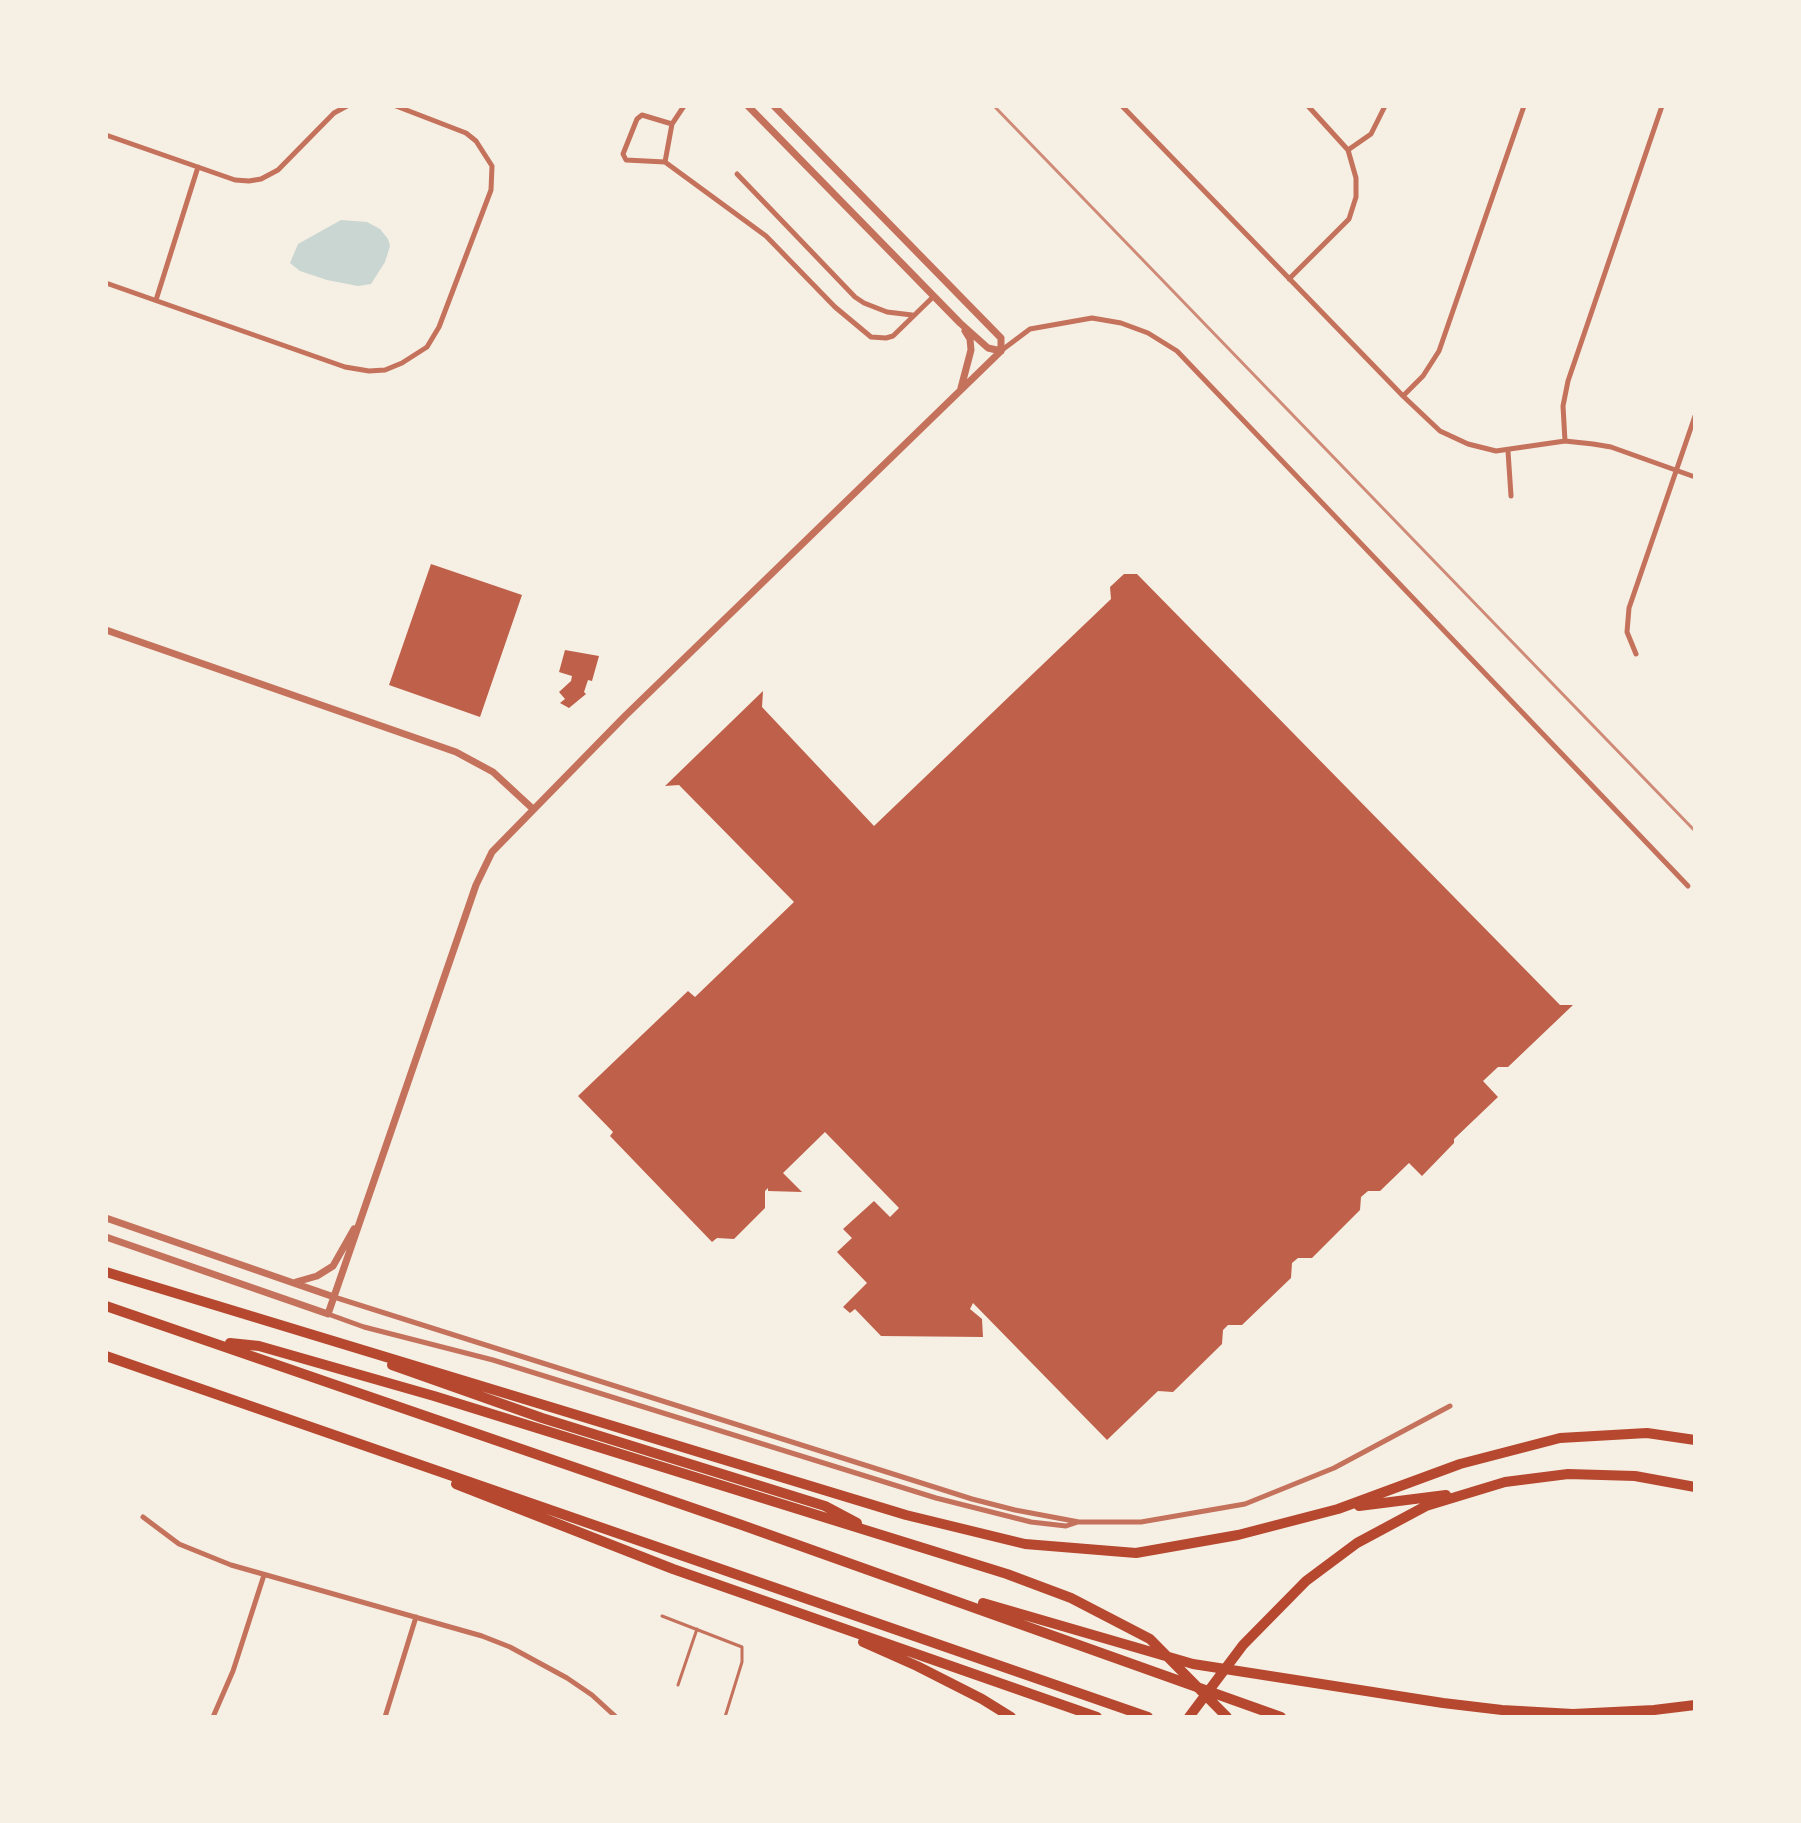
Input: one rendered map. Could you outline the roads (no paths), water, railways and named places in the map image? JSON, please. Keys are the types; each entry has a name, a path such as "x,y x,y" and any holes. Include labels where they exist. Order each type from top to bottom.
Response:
{"highway":[{"path":"106,1272 906,1515 1025,1544 1136,1553 1238,1535 1338,1509 1460,1464 1560,1438 1647,1433 1695,1440"},
{"path":"106,1306 904,1581 1281,1717"},
{"path":"285,1326 542,1418 825,1506 880,1535"},
{"path":"208,1340 259,1346 434,1396 1007,1574 1071,1598 1150,1639 1227,1717"},
{"path":"106,1356 1148,1717"},
{"path":"321,1432 673,1569 1097,1717"},
{"path":"1189,1717 1243,1645 1283,1602 1339,1555 1387,1525 1426,1506 1505,1482 1568,1474 1635,1476 1695,1487"},
{"path":"1338,1509 1468,1492"},
{"path":"904,1581 1178,1660 1269,1676 1502,1710 1573,1714 1695,1705"},
{"path":"803,1616 917,1666 1011,1717"}],"street":[{"path":"106,135 235,180 249,181 270,175 336,108 347,106"},
{"path":"106,283 345,367 385,370 402,363 427,347 439,327 491,190 492,166 476,141 451,125 396,106"},
{"path":"665,162 672,124 684,106"},
{"path":"748,106 960,323 988,348 1001,351"},
{"path":"774,106 1001,338 1001,351"},
{"path":"1122,106 1428,422 1452,438 1484,448 1508,451 1565,441 1611,447 1695,477"},
{"path":"1289,279 1340,229 1353,210 1356,178 1348,150 1308,106"},
{"path":"1348,150 1371,134 1385,106"},
{"path":"1403,396 1432,365 1445,338 1524,106"},
{"path":"1565,441 1563,406 1568,381 1662,106"},
{"path":"672,124 642,115 637,119 623,154 626,160 665,162 766,236 835,307 865,333 877,339 893,336 934,296"},
{"path":"156,300 198,167"},
{"path":"737,174 855,297 887,312 913,315"},
{"path":"328,1314 481,871 499,842 1001,351 1030,329 1092,318 1121,323 1148,333 1177,351 1688,886"},
{"path":"959,392 971,350 970,339 960,323"},
{"path":"1636,654 1627,632 1629,608 1695,416"},
{"path":"1508,451 1511,496"},
{"path":"106,630 465,755 499,776 533,809"},
{"path":"288,1281 311,1279 333,1266 364,1209"},
{"path":"106,1218 334,1297 972,1499 1079,1522 1141,1522 1245,1504 1334,1468 1450,1406"},
{"path":"106,1237 364,1327 493,1360 936,1498 1031,1522 1066,1526 1079,1522"},
{"path":"143,1517 179,1544 205,1556 482,1636 529,1656 592,1695 616,1717"},
{"path":"213,1717 233,1671 264,1575"},
{"path":"385,1717 416,1617"}],"lane":[{"path":"662,1616 742,1647 742,1662 725,1717"},
{"path":"678,1685 697,1629"}],"railway":[{"path":"994,106 1695,831"}]}
